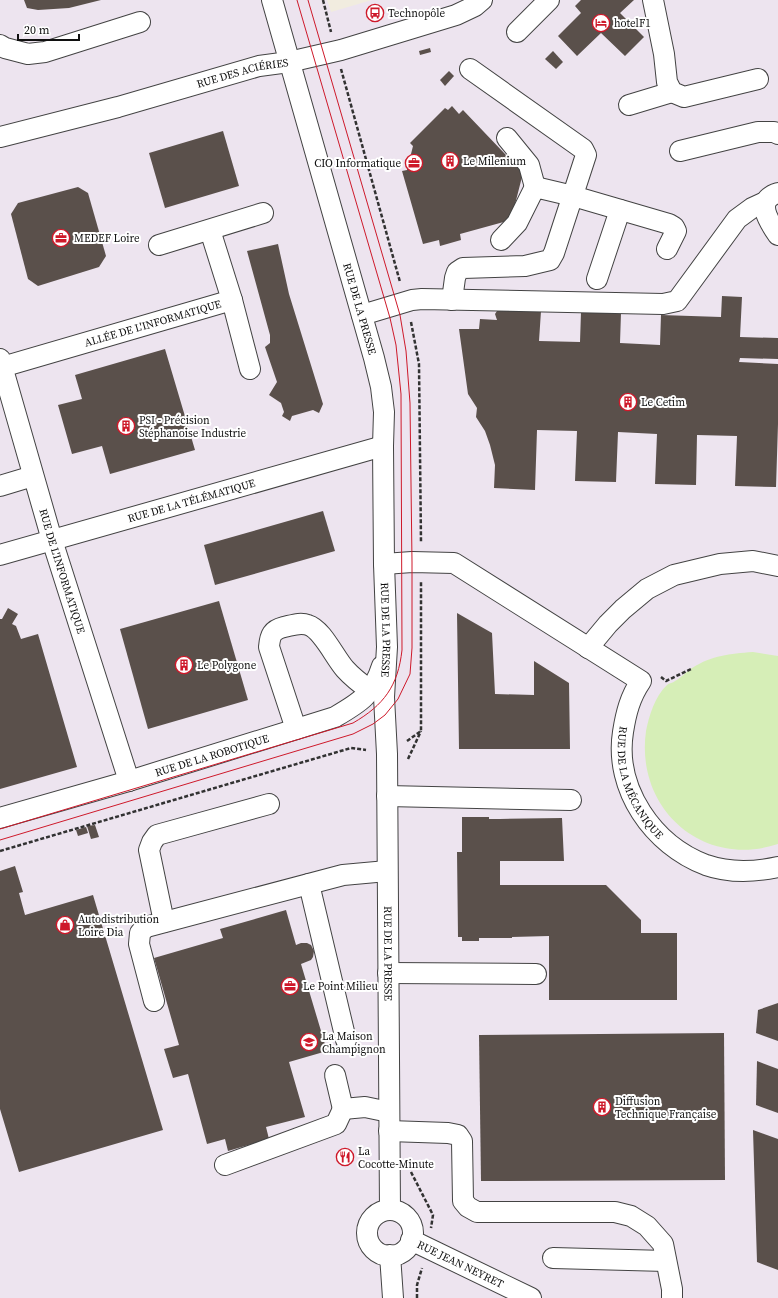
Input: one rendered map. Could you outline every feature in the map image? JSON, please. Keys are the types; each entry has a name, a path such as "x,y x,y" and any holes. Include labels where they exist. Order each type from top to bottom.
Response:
{"street":[{"name":"RUE DE LA PRESSE","path":"272,0 362,315 381,388 384,412 384,564 387,646 384,697 387,754 390,1210"},
{"name":"RUE DES ACIÉRIES","path":"0,137 118,107 259,66 289,62 336,51 456,15 482,0"},
{"path":"517,32 549,0"},
{"path":"653,0 664,54 667,82 672,92"},
{"path":"0,45 5,48 28,54 45,52 140,22"},
{"path":"452,300 457,272 463,268 525,266 550,260 554,253 586,155 583,149 470,69"},
{"path":"629,105 672,92 684,97 758,79"},
{"path":"680,151 758,132 774,132 778,134"},
{"path":"501,240 517,223 535,187 529,165 507,138"},
{"path":"535,187 573,196 674,226 676,231 667,249"},
{"path":"362,315 406,302 422,299 664,304 678,301 737,219 752,208 772,198"},
{"path":"772,198 764,210 778,235"},
{"path":"598,279 620,210"},
{"path":"159,245 263,213"},
{"name":"ALLÉE DE L'INFORMATIQUE","path":"1,363 232,300 210,230"},
{"path":"232,300 250,369"},
{"name":"RUE DE L'INFORMATIQUE","path":"1,363 5,392 129,781"},
{"name":"RUE DE LA TÉLÉMATIQUE","path":"0,555 383,446"},
{"path":"0,486 33,476"},
{"path":"588,648 623,609 647,589 674,575 720,564 753,561 778,566"},
{"path":"384,564 421,562"},
{"name":"RUE DE LA MÉCANIQUE","path":"421,562 454,563 641,681 634,692 626,714 622,741 622,760 627,784 636,804 648,823 663,840 683,854 707,865 732,871 761,871 778,867"},
{"path":"296,729 269,647 270,636 278,628 300,623 310,625 321,635 344,668 355,680 371,691"},
{"name":"RUE DE LA ROBOTIQUE","path":"0,818 129,781 335,717 354,706 371,691 380,672 387,646"},
{"path":"387,796 571,800"},
{"path":"164,922 149,850 157,835 268,804"},
{"path":"154,1001 139,944 140,933 146,927 343,875 387,871"},
{"path":"309,884 346,1040"},
{"path":"388,973 536,974"},
{"path":"225,1165 336,1124 343,1108 335,1075"},
{"path":"343,1108 365,1107 389,1122 458,1136 462,1141 463,1201 468,1207 477,1212 615,1212 631,1216 647,1226 663,1244 672,1289 672,1298"},
{"path":"386,1210 394,1210 407,1218 419,1243 409,1245 404,1251 398,1254 390,1256 383,1255 371,1246 367,1231 369,1224 373,1217 379,1213 386,1210"},
{"name":"RUE JEAN NEYRET","path":"419,1243 531,1298"},
{"path":"390,1256 393,1298"},
{"path":"552,1258 666,1260"}],"path":[{"path":"323,0 406,302 419,364 421,731 407,762"},
{"path":"657,674 666,681 691,669"},
{"path":"0,850 351,748 387,754 421,731"},
{"path":"411,1166 411,1173 433,1215 419,1243 417,1298"}],"shaded area":[{"path":"0,0 778,0 778,1298 0,1298"},
{"path":"327,0 372,0 331,12"}],"green space":[{"path":"753,652 778,656 778,844 750,850 724,848 700,840 680,826 663,808 651,785 645,759 646,731 656,700 668,684 677,680 692,668 707,660"}],"building":[{"path":"24,0 101,0 69,8 38,10 27,8"},
{"name":"hotelF1","path":"581,0 634,0 620,13 644,37 625,56 601,33 577,56 558,36 581,13 575,6"},
{"path":"381,9 382,13 371,17 369,13"},
{"path":"430,48 431,52 420,55 419,51"},
{"path":"553,51 563,62 556,69 545,59"},
{"path":"449,71 454,76 445,86 440,80"},
{"name":"Le Milenium","path":"452,106 459,114 463,110 523,173 511,220 460,234 461,240 440,246 439,240 423,244 402,171 407,170 413,146 410,143 445,108 448,110"},
{"path":"223,131 239,186 165,208 149,153"},
{"path":"78,187 88,193 106,256 99,267 38,286 28,279 11,214 18,203"},
{"path":"278,244 289,294 323,404 319,413 313,410 292,416 290,421 282,416 284,412 281,403 269,395 277,382 265,347 270,343 270,335 247,251"},
{"name":"Le Cetim","path":"722,296 742,297 740,337 778,338 778,359 740,358 739,362 778,364 776,487 735,486 737,436 697,435 696,485 655,484 657,434 618,432 616,482 575,481 577,431 537,430 535,490 494,488 495,465 485,431 476,417 477,408 468,394 459,329 479,329 480,319 497,320 495,314 500,309 541,311 539,341 580,342 581,312 621,313 620,343 660,345 661,315 721,317"},
{"name":"PSI - Précision Stéphanoise Industrie","path":"165,349 195,450 110,474 102,446 72,454 58,405 82,399 75,375"},
{"path":"323,511 335,551 215,585 204,545"},
{"name":"Le Polygone","path":"219,601 248,700 148,729 120,629"},
{"path":"8,608 18,614 12,624 16,626 21,639 38,634 77,767 0,789 0,619 2,619"},
{"path":"457,613 492,633 495,694 534,695 534,661 569,683 570,749 459,749"},
{"path":"462,817 489,817 489,819 562,818 564,861 500,861 500,885 606,885 641,920 641,933 677,933 677,1000 549,1000 549,936 479,938 479,941 462,941 462,937 458,937 457,852 462,852"},
{"path":"95,825 99,837 91,839 87,826"},
{"path":"86,827 88,833 78,836 76,830"},
{"path":"15,866 23,892 19,893 25,915 93,895 163,1130 19,1172 0,1109 0,871"},
{"path":"286,910 296,945 307,943 311,945 314,951 311,960 301,964 327,1051 289,1062 305,1117 266,1127 269,1139 228,1151 225,1139 207,1144 188,1074 173,1078 164,1049 179,1045 154,958 223,938 220,929"},
{"path":"778,1003 778,1041 756,1033 758,1010"},
{"name":"Diffusion Technique Française","path":"724,1033 725,1180 481,1181 479,1035"},
{"path":"757,1061 778,1069 778,1113 756,1105"},
{"path":"753,1130 778,1139 778,1270 757,1262"}],"tram line":[{"path":"0,829 353,723 373,709 381,701 388,693 397,674 402,650 401,394 396,345 390,318 297,0"},
{"path":"0,840 353,734 373,724 385,715 398,699 410,674 412,648 412,562 410,403 406,351 400,315 308,0"}],"place":[{"name":"Technopôle","path":"375,13"},
{"name":"hotelF1","path":"601,23"},
{"name":"Le Milenium","path":"450,161"},
{"name":"CIO Informatique","path":"414,163"},
{"name":"MEDEF Loire","path":"61,238"},
{"name":"Le Cetim","path":"628,402"},
{"name":"PSI - Précision Stéphanoise Industrie","path":"126,426"},
{"name":"Le Polygone","path":"184,665"},
{"name":"Autodistribution Loire Dia","path":"65,925"},
{"name":"Le Point Milieu","path":"290,986"},
{"name":"La Maison Champignon","path":"309,1042"},
{"name":"Diffusion Technique Française","path":"602,1107"},
{"name":"La Cocotte-Minute","path":"345,1157"}]}
